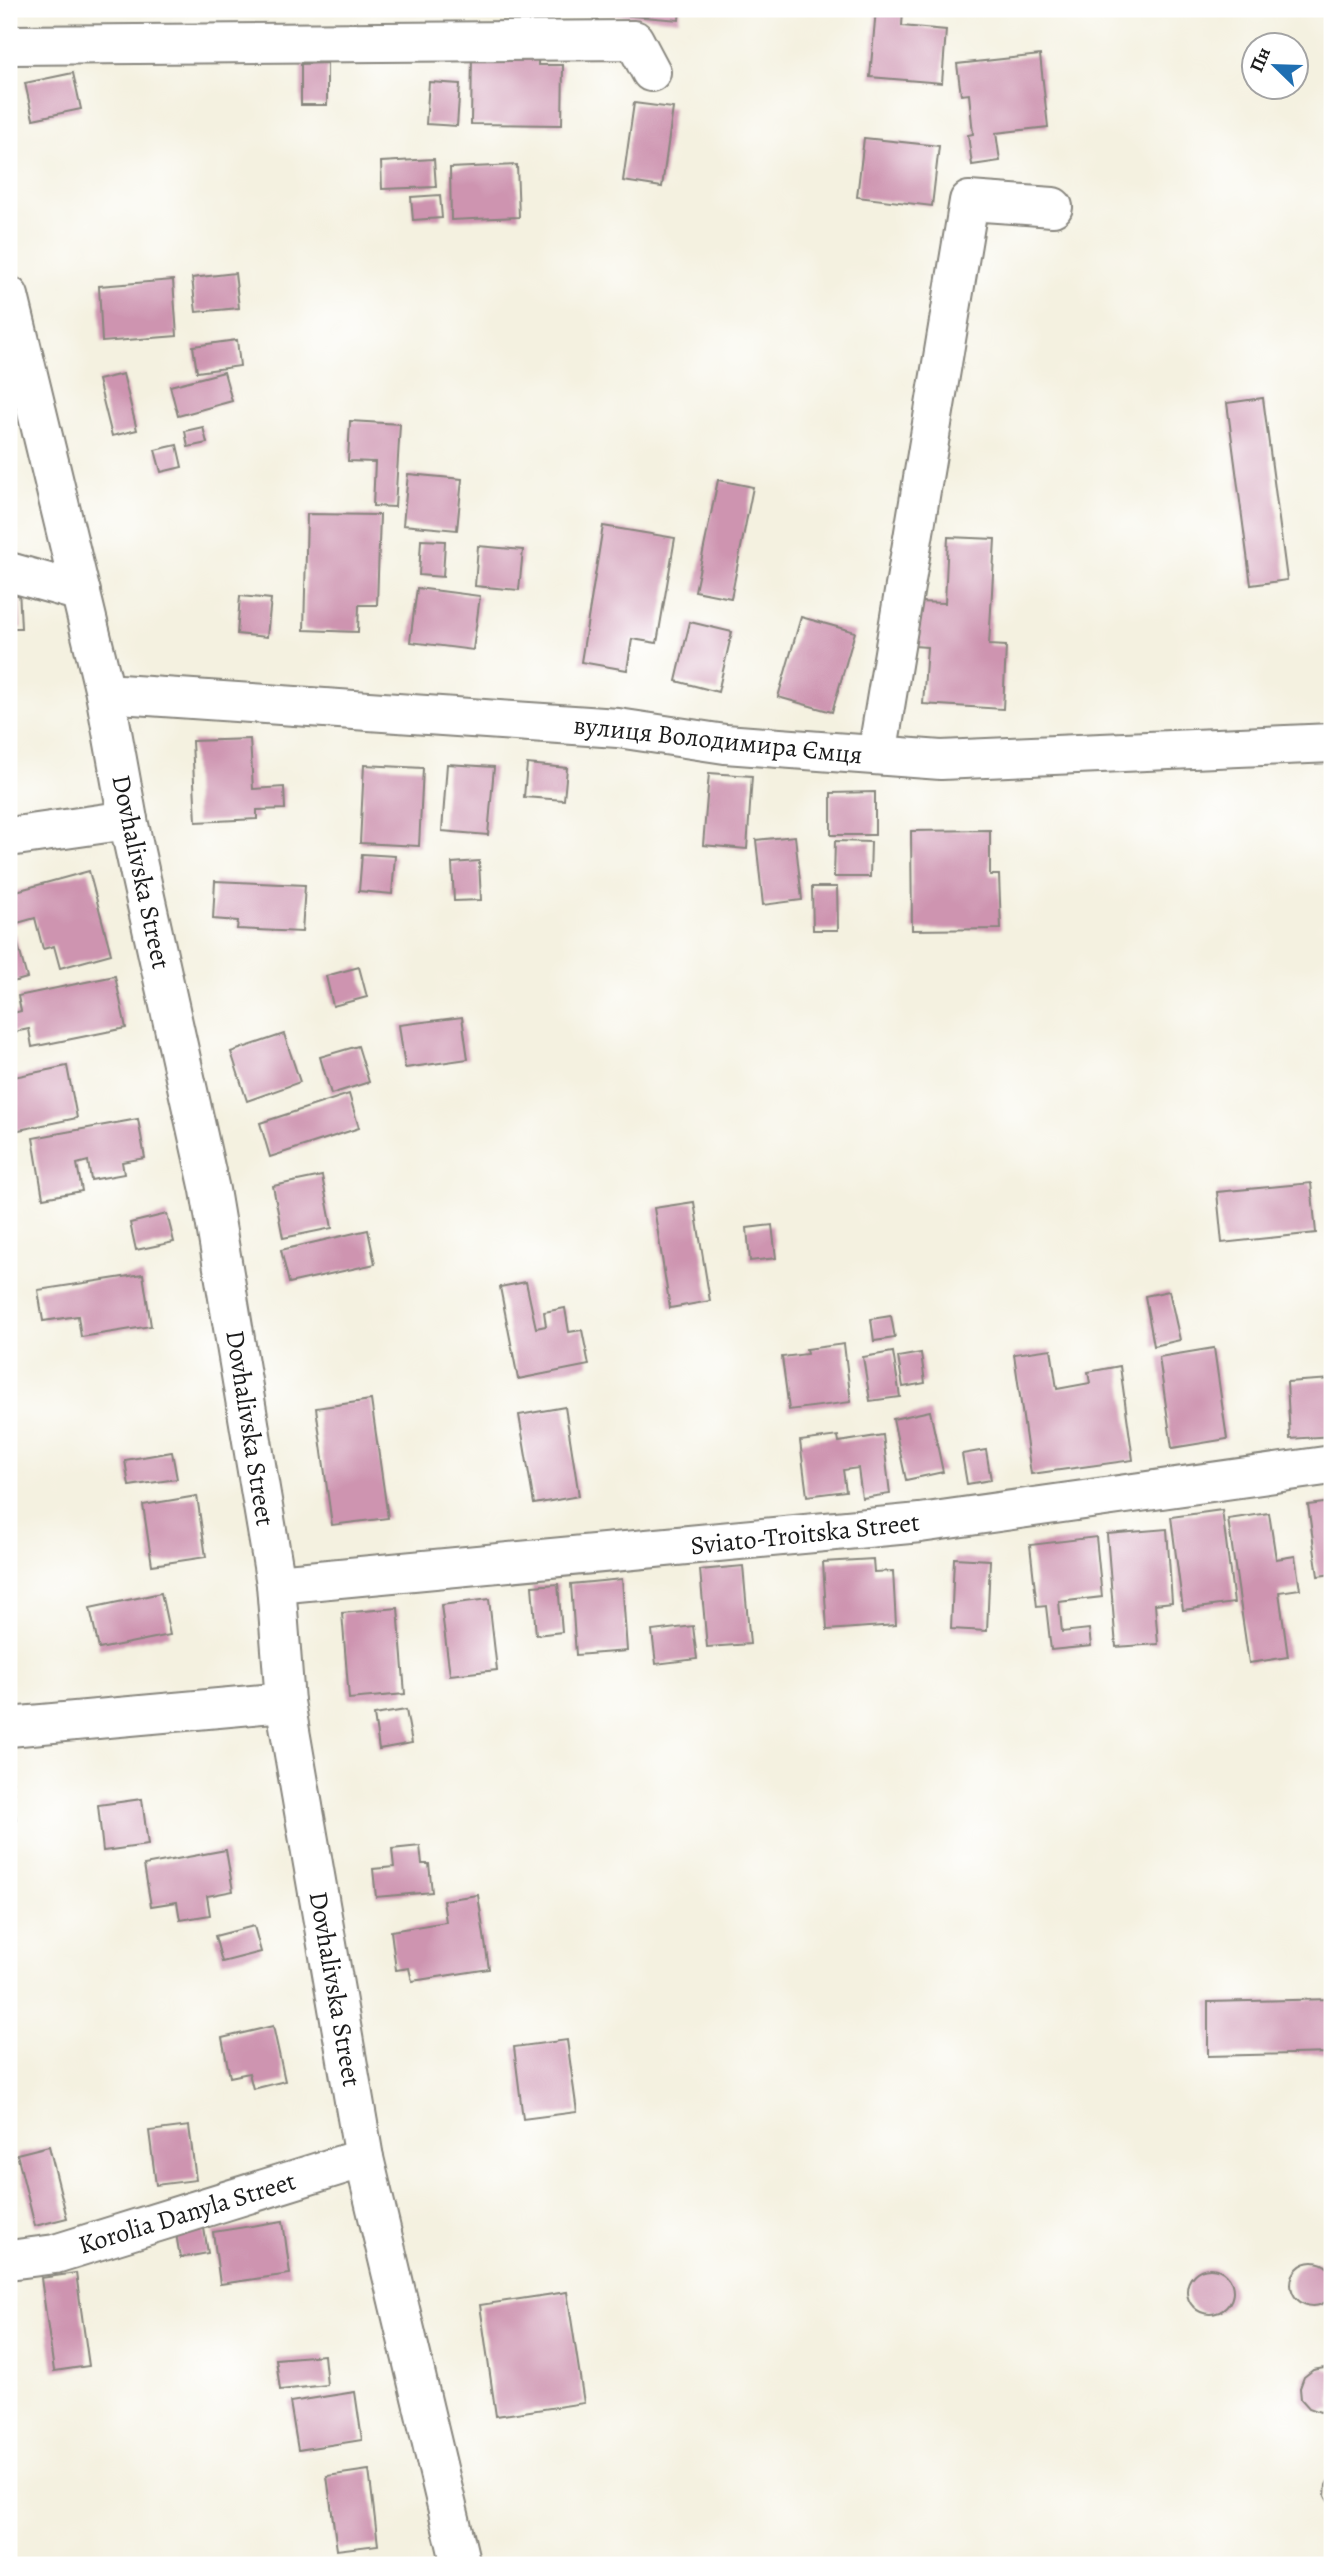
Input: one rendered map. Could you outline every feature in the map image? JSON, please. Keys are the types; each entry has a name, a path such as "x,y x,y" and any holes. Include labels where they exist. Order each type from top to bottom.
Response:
{"street":[{"path":"9,45 634,40 651,72"},
{"path":"877,755 969,201 1053,208"},
{"name":"Dovhalivska Street","path":"9,296 104,693 128,820 211,1189 276,1584 285,1702 364,2158 461,2565"},
{"path":"9,572 81,592"},
{"name":"вулиця Володимира Ємця","path":"104,693 618,728 725,744 941,760 1332,743"},
{"path":"9,837 128,820"},
{"name":"Sviato-Troitska Street","path":"276,1584 919,1523 1332,1465"},
{"path":"9,1727 285,1702"},
{"name":"Korolia Danyla Street","path":"9,2260 55,2254 364,2158"}],"building":[{"path":"597,9 680,9 679,20 596,13"},
{"path":"876,9 903,9 902,26 946,30 942,83 870,77"},
{"path":"472,54 538,54 538,65 563,65 562,125 471,124"},
{"path":"1040,55 1048,127 996,133 1000,161 972,165 968,135 973,134 969,94 961,95 957,64"},
{"path":"327,63 327,105 301,105 301,64"},
{"path":"73,73 81,109 33,119 25,83"},
{"path":"429,82 460,84 457,126 426,124"},
{"path":"634,103 673,108 662,187 623,181"},
{"path":"864,138 939,146 932,206 857,197"},
{"path":"434,159 436,187 382,189 381,162"},
{"path":"517,165 519,217 451,220 450,168"},
{"path":"440,195 442,218 413,220 411,197"},
{"path":"235,273 239,308 196,312 192,278"},
{"path":"173,280 177,336 102,342 99,286"},
{"path":"237,340 240,366 197,372 193,346"},
{"path":"224,372 232,401 178,416 170,386"},
{"path":"123,374 137,430 112,436 98,380"},
{"path":"1263,398 1287,580 1251,585 1227,403"},
{"path":"350,421 400,424 395,507 373,506 375,462 348,461"},
{"path":"203,427 207,443 188,447 185,431"},
{"path":"177,445 182,467 161,472 155,450"},
{"path":"408,474 462,479 457,530 403,525"},
{"path":"718,480 753,487 731,598 695,591"},
{"path":"307,514 380,515 377,605 359,605 358,632 304,630"},
{"path":"603,526 675,538 657,643 632,639 627,670 581,662"},
{"path":"948,537 995,539 989,645 1006,646 1003,709 923,704 927,647 914,646 916,602 945,603"},
{"path":"421,540 445,541 443,577 419,575"},
{"path":"478,546 523,550 519,590 475,586"},
{"path":"19,588 21,628 9,628 9,589"},
{"path":"417,588 480,596 473,650 410,642"},
{"path":"240,596 271,599 267,637 237,634"},
{"path":"801,617 855,632 832,712 778,697"},
{"path":"690,622 732,632 718,692 676,681"},
{"path":"250,739 253,789 284,787 285,809 257,810 257,819 196,822 192,741"},
{"path":"447,764 494,767 488,835 442,831"},
{"path":"527,764 567,768 564,800 524,797"},
{"path":"364,765 423,768 419,846 360,843"},
{"path":"709,773 752,776 747,849 703,845"},
{"path":"875,792 875,835 831,835 831,793"},
{"path":"990,830 990,875 999,875 1001,929 912,930 911,831"},
{"path":"795,836 802,900 763,905 756,840"},
{"path":"835,841 871,842 870,877 834,877"},
{"path":"362,854 395,856 392,894 359,891"},
{"path":"479,861 481,900 454,901 452,863"},
{"path":"89,871 111,954 60,968 54,946 43,949 35,918 14,924 9,893"},
{"path":"215,881 305,885 302,932 237,929 238,921 213,919"},
{"path":"812,887 837,887 838,930 813,930"},
{"path":"15,934 27,978 9,983 9,935"},
{"path":"359,967 367,997 333,1006 326,976"},
{"path":"115,976 126,1028 32,1047 29,1029 9,1033 9,1014 21,1011 18,996"},
{"path":"462,1017 468,1059 405,1068 399,1025"},
{"path":"284,1034 300,1082 247,1101 231,1052"},
{"path":"358,1046 369,1082 331,1094 320,1057"},
{"path":"67,1066 77,1118 9,1132 9,1078"},
{"path":"349,1094 359,1128 270,1157 260,1123"},
{"path":"138,1119 145,1158 122,1162 124,1174 91,1180 88,1161 77,1164 82,1191 43,1198 33,1138"},
{"path":"322,1176 332,1228 283,1238 273,1186"},
{"path":"1311,1183 1316,1233 1222,1243 1217,1192"},
{"path":"694,1202 710,1301 670,1308 654,1208"},
{"path":"167,1214 174,1242 136,1250 130,1223"},
{"path":"772,1225 776,1258 750,1261 747,1228"},
{"path":"368,1230 375,1264 289,1283 281,1250"},
{"path":"143,1274 151,1326 81,1337 78,1316 43,1321 38,1290"},
{"path":"526,1282 536,1328 546,1326 544,1312 565,1308 569,1332 582,1330 589,1365 518,1379 500,1287"},
{"path":"1169,1291 1180,1340 1154,1346 1145,1296"},
{"path":"891,1316 895,1338 874,1341 871,1319"},
{"path":"844,1344 851,1402 789,1410 782,1357 807,1354 806,1349"},
{"path":"1214,1348 1227,1439 1172,1448 1159,1357"},
{"path":"1051,1349 1057,1389 1090,1383 1088,1372 1120,1366 1133,1460 1031,1474 1014,1354"},
{"path":"893,1352 900,1397 870,1401 863,1357"},
{"path":"921,1353 925,1383 903,1387 898,1357"},
{"path":"1332,1379 1332,1436 1290,1439 1287,1382"},
{"path":"371,1400 388,1518 332,1525 316,1408"},
{"path":"565,1407 579,1496 534,1504 519,1415"},
{"path":"930,1411 943,1472 906,1480 893,1419"},
{"path":"883,1435 890,1494 862,1498 858,1468 843,1470 846,1491 807,1496 800,1441 838,1436 839,1442"},
{"path":"986,1450 991,1480 967,1484 962,1454"},
{"path":"172,1452 177,1479 129,1486 125,1460"},
{"path":"197,1496 206,1557 152,1565 143,1505"},
{"path":"1332,1502 1332,1574 1318,1576 1308,1505"},
{"path":"1222,1510 1234,1603 1183,1610 1171,1517"},
{"path":"1269,1513 1276,1559 1295,1556 1300,1589 1279,1592 1288,1657 1249,1663 1228,1519"},
{"path":"1167,1529 1172,1602 1155,1604 1158,1644 1116,1647 1107,1534"},
{"path":"1096,1537 1102,1597 1059,1602 1062,1632 1089,1629 1091,1646 1051,1650 1046,1606 1037,1607 1030,1545"},
{"path":"954,1558 990,1560 987,1631 951,1629"},
{"path":"873,1559 874,1572 893,1571 896,1625 827,1630 823,1562"},
{"path":"743,1566 750,1644 707,1647 700,1570"},
{"path":"622,1579 627,1651 576,1655 571,1584"},
{"path":"558,1584 562,1632 536,1635 532,1586"},
{"path":"161,1593 170,1635 99,1649 90,1608"},
{"path":"489,1599 497,1670 450,1675 441,1605"},
{"path":"398,1608 405,1694 349,1699 342,1613"},
{"path":"693,1626 697,1659 656,1664 652,1631"},
{"path":"406,1710 412,1743 379,1749 374,1715"},
{"path":"9,1745 16,1824 9,1824"},
{"path":"142,1799 148,1845 103,1851 98,1805"},
{"path":"420,1846 422,1864 429,1864 432,1892 376,1897 373,1869 394,1867 392,1849"},
{"path":"226,1850 233,1891 207,1896 210,1915 180,1920 177,1902 151,1906 144,1865"},
{"path":"478,1895 489,1969 412,1981 409,1968 396,1970 391,1931 446,1922 443,1900"},
{"path":"254,1926 261,1952 222,1962 215,1936"},
{"path":"1332,1999 1332,2053 1208,2056 1208,2002"},
{"path":"273,2026 285,2081 253,2089 249,2073 230,2077 222,2038"},
{"path":"567,2040 577,2112 523,2119 514,2047"},
{"path":"189,2126 196,2180 156,2185 149,2131"},
{"path":"49,2146 67,2218 35,2226 17,2154"},
{"path":"283,2221 290,2274 220,2284 213,2232"},
{"path":"203,2222 208,2253 180,2258 175,2227"},
{"path":"1313,2262 1322,2263 1329,2268 1334,2275 1334,2293 1329,2300 1322,2305 1313,2306 1304,2305 1297,2300 1292,2293 1291,2284 1292,2275 1297,2268 1304,2263"},
{"path":"1210,2268 1226,2275 1233,2291 1226,2307 1210,2314 1194,2307 1187,2291 1194,2275"},
{"path":"76,2273 89,2366 54,2371 41,2278"},
{"path":"567,2292 584,2403 496,2416 480,2305"},
{"path":"324,2355 327,2385 280,2390 276,2359"},
{"path":"1324,2368 1332,2371 1332,2409 1320,2412 1309,2408 1301,2399 1300,2388 1304,2377 1313,2370"},
{"path":"355,2392 362,2440 298,2450 290,2402"},
{"path":"369,2470 378,2545 337,2550 327,2476"},
{"path":"1332,2474 1332,2508 1325,2496 1326,2485"}]}
